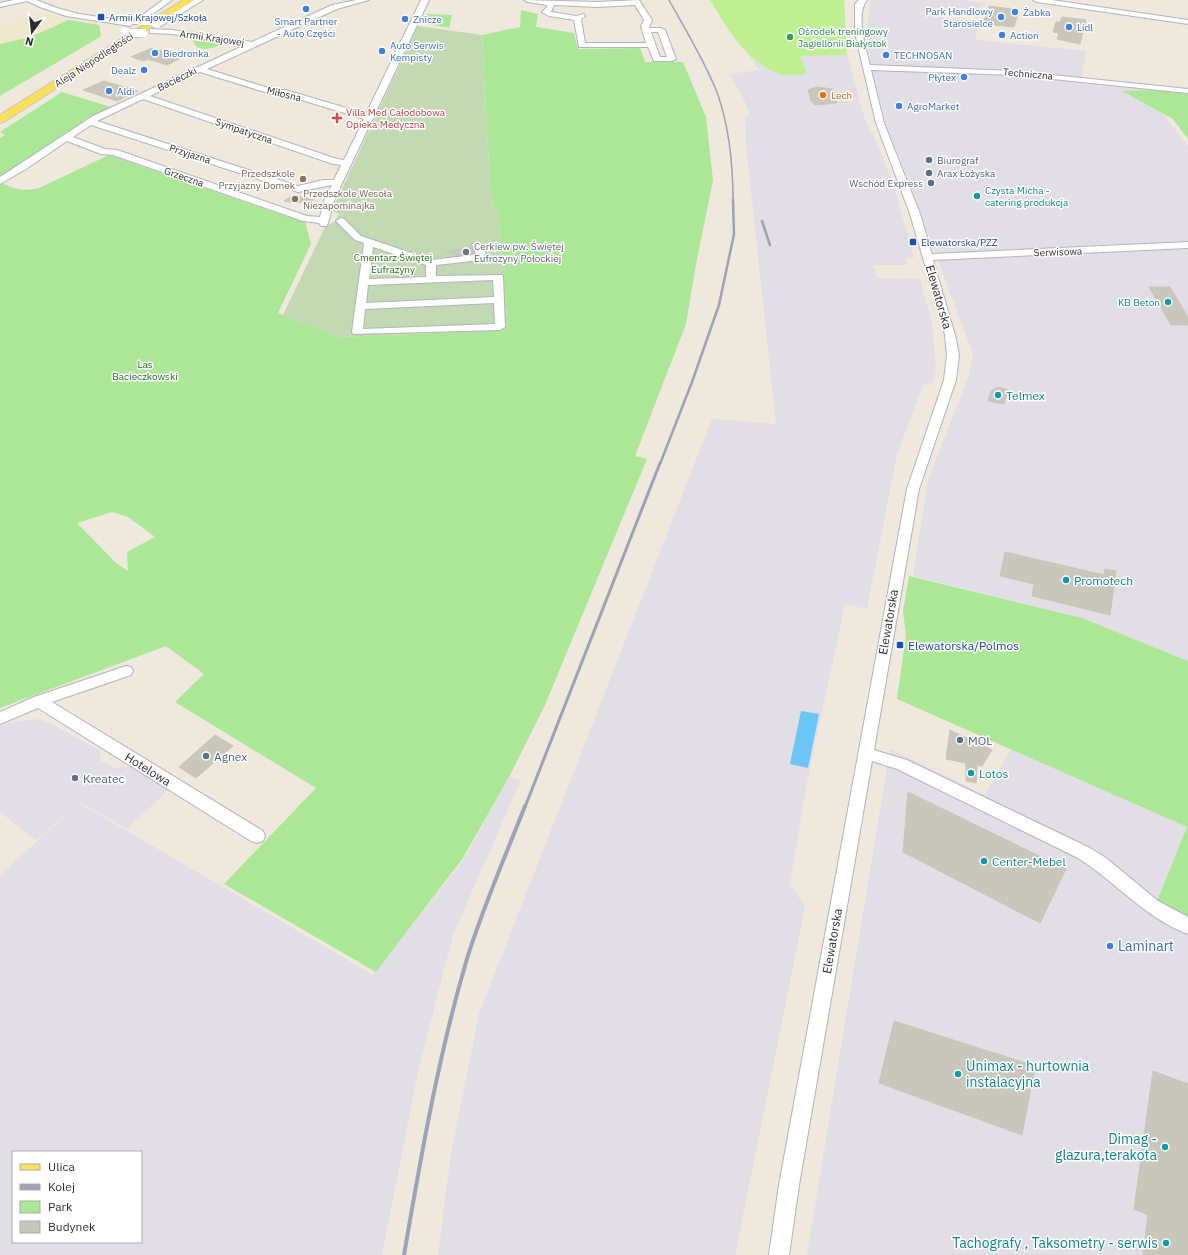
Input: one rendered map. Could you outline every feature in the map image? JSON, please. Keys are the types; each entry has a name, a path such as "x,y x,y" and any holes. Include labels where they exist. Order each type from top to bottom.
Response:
{"main road":[{"name":"Aleja Niepodległości","path":"0,112 178,0"},
{"name":"Aleja Niepodległości","path":"0,120 189,0"},
{"path":"0,124 152,29"}],"street":[{"path":"0,5 24,0"},
{"path":"30,0 57,12 128,27 150,21 152,29"},
{"path":"128,27 168,0"},
{"path":"128,27 132,33 152,29 199,0"},
{"name":"Bacieczki","path":"0,181 90,122 142,96 335,7 365,0"},
{"path":"338,182 425,0"},
{"path":"528,0 550,3 636,1 648,20 646,29 647,45 657,59 661,61 672,59 660,27 646,29"},
{"path":"1037,0 1188,22"},
{"name":"Elewatorska","path":"779,1255 789,1185 913,489 951,376 953,356 950,334 928,257 907,192 880,123 859,34 857,20 860,1"},
{"path":"550,3 551,7 546,12 549,14 579,17 582,45 647,45"},
{"name":"Armii Krajowej","path":"152,29 253,44"},
{"name":"Techniczna","path":"867,67 1014,73 1188,91"},
{"name":"Miłosna","path":"199,69 274,92 283,92 359,116 369,117"},
{"name":"Sympatyczna","path":"142,96 336,162 348,163"},
{"name":"Przyjazna","path":"90,122 298,189 323,183 338,182"},
{"name":"Grzeczna","path":"66,138 104,152 114,152 306,219 324,222 327,207 338,182"},
{"path":"341,221 358,238 432,263 476,258 481,253 477,245"},
{"path":"363,282 498,277 500,327 357,332 363,282 369,242"},
{"name":"Serwisowa","path":"928,257 1188,245"},
{"path":"431,279 432,263"},
{"path":"360,306 499,300"},
{"path":"0,718 38,701 126,671"},
{"name":"Hotelowa","path":"38,701 258,836"},
{"path":"865,753 902,764 1084,852 1100,863 1152,906 1188,926"}],"shaded area":[{"path":"871,0 963,0 987,4 975,10 915,13 979,23 975,40 1086,51 1081,82 1143,89 1188,146 1188,661 1082,618 913,576 928,480 968,378 973,354 900,158 887,128 872,70 867,29"},
{"path":"39,12 68,20 31,37 0,44 0,25 15,22 17,20 14,18"},
{"path":"748,54 758,62 799,56 847,55 865,120 880,150 895,190 914,258 905,258 907,265 874,265 877,278 920,279 932,323 936,369 933,383 923,385 897,454 867,609 845,604 807,782 790,884 805,907 735,1255 438,1255 451,1153 479,1014 712,419 776,424 746,144 745,115 750,115 745,102 730,74 759,70"},
{"name":"Kreatec","path":"37,719 53,725 101,751 100,760 113,768 130,767 169,789 127,829 80,802 36,840 0,812 0,726 13,722"},
{"path":"890,749 985,795 1011,749 1187,827 1157,901 1188,916 1188,1255 807,1255"},
{"path":"509,777 521,780 453,935 418,1071 382,1255 0,1255 0,875 79,803 373,975 464,859"}],"green space":[{"name":"Ośrodek treningowy Jagiellonii Białystok","path":"710,0 844,0 847,55 800,56 807,74 782,75 767,69 747,53 731,33"},
{"name":"Las Bacieczkowski","path":"521,10 538,14 536,27 574,33 578,49 640,48 645,62 683,62 706,117 713,180 696,264 686,324 635,456 647,459 545,705 509,777 463,858 376,972 224,884 316,788 175,702 204,674 166,646 0,708 0,182 19,189 29,190 39,188 109,155 282,215 305,221 311,244 278,313 339,337 508,330 498,211 494,210 490,187 482,35 520,27","holes":["112,512 128,517 155,537 127,552 128,571 116,563 77,523"]},
{"path":"427,14 452,15 449,28 421,23"},
{"path":"68,20 99,25 101,34 100,37 0,96 0,44 31,37"},
{"name":"Cmentarz Świętej Eufrazyny","path":"418,26 482,35 490,187 494,210 498,211 508,330 339,337 283,315 325,227 334,222 339,214 332,210"},
{"path":"192,38 222,42 218,46 203,49 197,47"},
{"path":"1150,90 1188,94 1188,139 1173,119 1122,91"},
{"path":"62,92 111,107 86,119 83,121 85,123 0,179 0,138 5,135 0,132"},
{"path":"909,576 1082,618 1188,661 1188,916 1157,901 1187,827 897,699 906,635 903,611"}],"water":[{"path":"801,711 819,714 808,768 790,764"}],"building":[{"name":"Park Handlowy Starosielce","path":"989,6 1019,10 1014,27 983,24"},
{"name":"Lidl","path":"1062,17 1086,20 1080,44 1057,39 1059,33 1053,32 1056,22 1060,22"},
{"name":"Biedronka","path":"152,48 183,57 167,65 147,59 144,61 131,57"},
{"name":"Aldi","path":"104,81 138,91 117,101 83,90"},
{"name":"Lech","path":"817,87 832,89 837,103 815,105 811,101 808,90"},
{"name":"Przedszkole Wesoła Niezapominajka","path":"294,195 314,200 295,203 284,201"},
{"path":"471,247 474,252 472,254 457,255 446,252"},
{"name":"KB Beton","path":"1149,287 1170,287 1188,317 1188,325 1171,325"},
{"name":"Telmex","path":"998,387 1008,390 1004,404 988,401 991,391"},
{"name":"Promotech","path":"1005,552 1104,575 1105,569 1116,571 1110,615 1032,596 1034,584 1000,576"},
{"name":"MOL","path":"950,730 992,750 982,766 977,765 976,783 966,781 966,763 946,759"},
{"name":"Agnex","path":"215,735 233,746 196,778 179,767"},
{"name":"Center-Mebel","path":"908,792 1066,869 1040,923 903,852"},
{"name":"Unimax - hurtownia instalacyjna","path":"894,1021 1035,1066 1022,1135 879,1083"},
{"name":"Dimag - glazura,terakota","path":"1153,1071 1188,1084 1188,1255 1143,1255 1148,1215 1134,1209"}],"railway":[{"path":"669,0 702,59 722,107 730,148 733,201"},
{"path":"660,464 692,382 719,305 734,234 733,200"},
{"path":"762,221 770,245"},
{"path":"525,807 660,463"},
{"path":"404,1255 431,1107 456,998 479,922 525,806"}],"place":[{"name":"Smart Partner - Auto Części","path":"306,9"},
{"name":"Żabka","path":"1015,12"},
{"name":"Armii Krajowej/Szkoła","path":"101,17"},
{"name":"Park Handlowy Starosielce","path":"1001,17"},
{"name":"Znicze","path":"405,19"},
{"name":"Lidl","path":"1069,27"},
{"name":"Action","path":"1002,35"},
{"name":"Ośrodek treningowy Jagiellonii Białystok","path":"790,37"},
{"name":"Auto Serwis Kempisty","path":"382,51"},
{"name":"Biedronka","path":"155,53"},
{"name":"TECHNOSAN","path":"886,55"},
{"name":"Dealz","path":"144,70"},
{"name":"Płytex","path":"964,77"},
{"name":"Aldi","path":"109,91"},
{"name":"Lech","path":"823,95"},
{"name":"AgroMarket","path":"899,106"},
{"name":"Villa Med Całodobowa Opieka Medyczna","path":"337,118"},
{"name":"Biurograf","path":"929,160"},
{"name":"Arax Łożyska","path":"929,173"},
{"name":"Przedszkole Przyjazny Domek","path":"303,179"},
{"name":"Wschód Express","path":"931,183"},
{"name":"Czysta Micha - catering produkcja","path":"977,196"},
{"name":"Przedszkole Wesoła Niezapominajka","path":"295,199"},
{"name":"Elewatorska/PZZ","path":"913,242"},
{"name":"Cerkiew pw. Świętej Eufrozyny Połockiej","path":"466,252"},
{"name":"KB Beton","path":"1168,302"},
{"name":"Telmex","path":"998,395"},
{"name":"Promotech","path":"1066,580"},
{"name":"Elewatorska/Polmos","path":"900,645"},
{"name":"MOL","path":"960,740"},
{"name":"Agnex","path":"206,756"},
{"name":"Lotos","path":"971,773"},
{"name":"Kreatec","path":"75,778"},
{"name":"Center-Mebel","path":"984,861"},
{"name":"Laminart","path":"1110,946"},
{"name":"Unimax - hurtownia instalacyjna","path":"958,1074"},
{"name":"Dimag - glazura,terakota","path":"1165,1147"},
{"name":"Tachografy , Taksometry - serwis","path":"1166,1243"}]}
